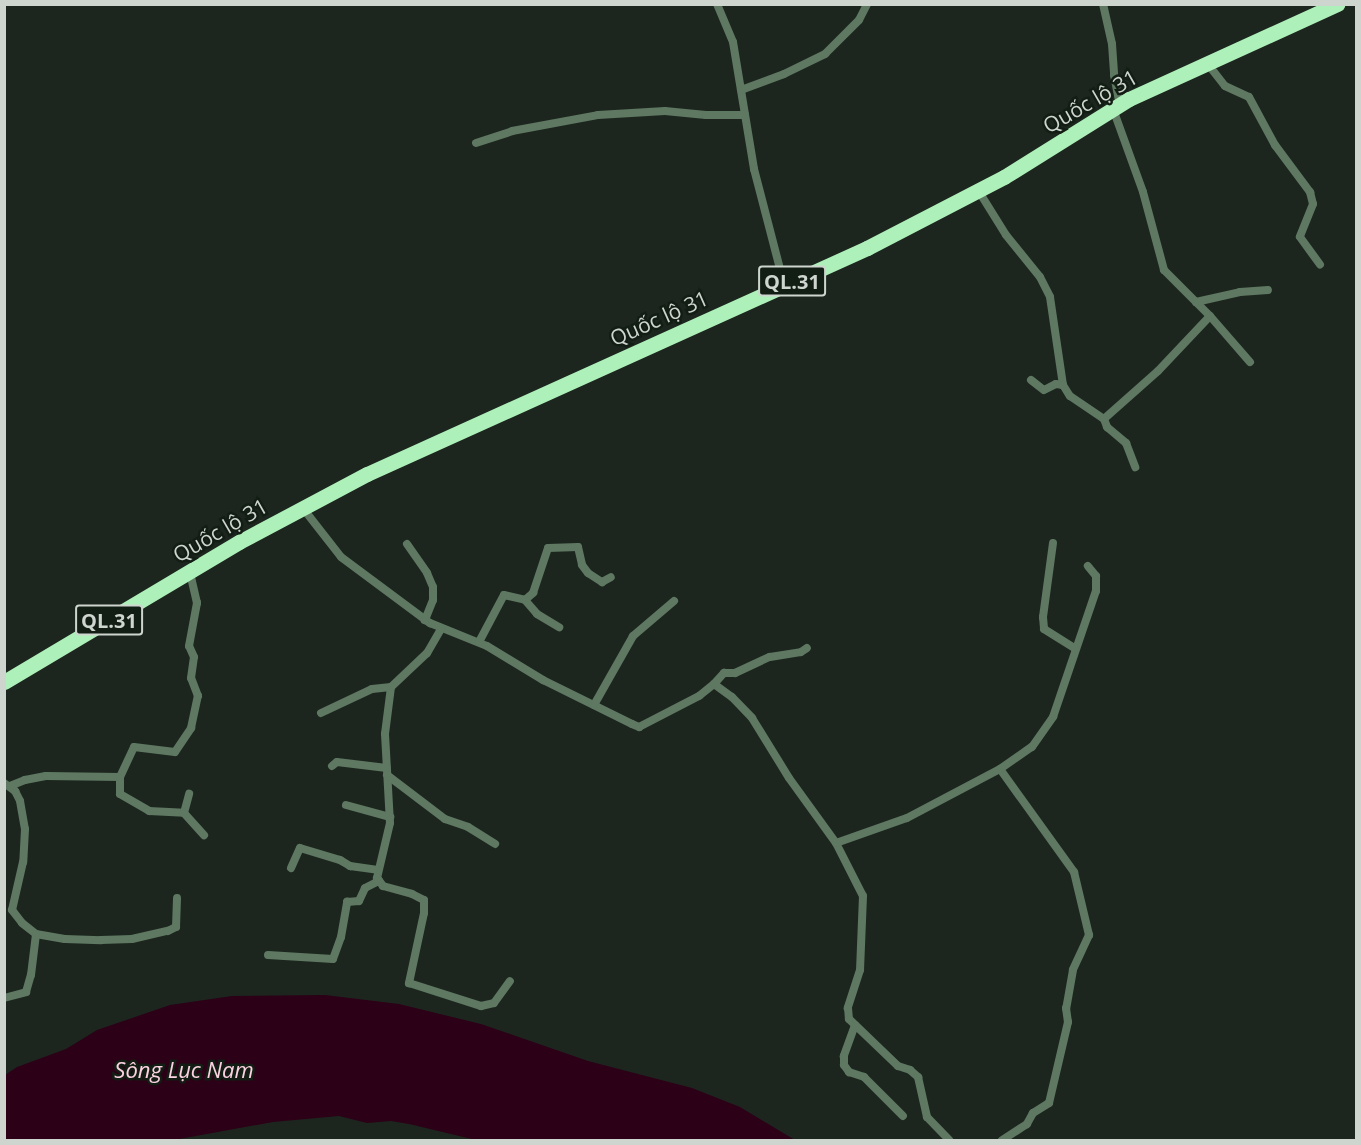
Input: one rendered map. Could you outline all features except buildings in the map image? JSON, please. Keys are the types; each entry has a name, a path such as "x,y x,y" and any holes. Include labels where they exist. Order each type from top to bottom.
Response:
{"highway":[{"name":"Quốc lộ 31","path":"4,682 213,557 302,507 377,469 867,248 1005,177 1117,107 1206,63 1334,5"}],"street":[{"path":"717,4 733,42 754,169 784,284"},
{"path":"741,90 784,74 825,54 859,20 867,4"},
{"path":"1103,4 1112,44 1117,107 1143,192 1159,257 1171,280 1210,316 1250,362"},
{"path":"1206,63 1225,86 1249,97 1275,145 1310,192 1313,204 1300,237 1320,265"},
{"path":"476,143 512,130 598,115 665,111 706,115 745,115"},
{"path":"978,190 1006,235 1040,277 1050,297 1063,385 1070,396 1104,419 1107,427 1125,443 1135,466"},
{"path":"1196,302 1240,292 1268,290"},
{"path":"1104,419 1158,370 1210,316"},
{"path":"1031,380 1044,390 1053,384 1063,385"},
{"path":"302,507 341,557 425,620 441,629 479,642 543,680 639,727 699,696 724,673 735,673 770,657 801,652 807,648"},
{"path":"1053,543 1043,617 1044,629 1075,648"},
{"path":"407,544 427,573 433,588 433,600 425,620"},
{"path":"525,600 533,593 548,548 578,547 582,565 588,573 602,582 611,577"},
{"path":"836,843 907,818 1000,769 1027,752 1047,728 1096,591 1096,576 1088,566"},
{"path":"184,813 173,814 143,809 120,794 120,777 134,747 174,753 191,728 198,696 191,678 194,657 189,646 197,603 190,572"},
{"path":"479,642 504,595 525,600 537,614 559,627"},
{"path":"594,705 633,636 674,601"},
{"path":"321,713 372,689 391,687 427,653 441,629"},
{"path":"714,684 732,697 752,718 789,778 836,843 864,903 860,970 847,1013 849,1019 898,1066 910,1070 918,1077 927,1117 949,1140"},
{"path":"391,687 386,734 390,817 378,870 379,881 383,886 412,894 424,900 424,913 409,983 482,1006 494,1003 510,981"},
{"path":"332,766 337,762 344,762 387,771 445,819 468,827 495,844"},
{"path":"1000,769 1074,872 1089,932 1073,970 1066,1008 1068,1022 1049,1103 1033,1113 1027,1124 1002,1140"},
{"path":"120,777 46,776 7,784 20,801 25,830 23,862 8,909 36,934 65,939 132,939 176,927 177,898"},
{"path":"184,813 189,794"},
{"path":"345,805 390,817"},
{"path":"184,813 204,835"},
{"path":"291,868 300,848 340,860 350,866 378,870"},
{"path":"268,955 333,959 339,945 347,902 359,901 365,888 379,881"},
{"path":"4,998 26,992 31,975 36,934"},
{"path":"855,1025 844,1056 844,1065 849,1072 864,1077 903,1116"}],"water":[{"name":"Sông Lục Nam","path":"325,995 399,1004 481,1024 588,1061 692,1088 740,1107 795,1140 476,1140 409,1124 391,1121 367,1123 339,1116 273,1122 174,1140 5,1140 5,1075 17,1067 66,1049 97,1030 170,1005 232,996"}]}
